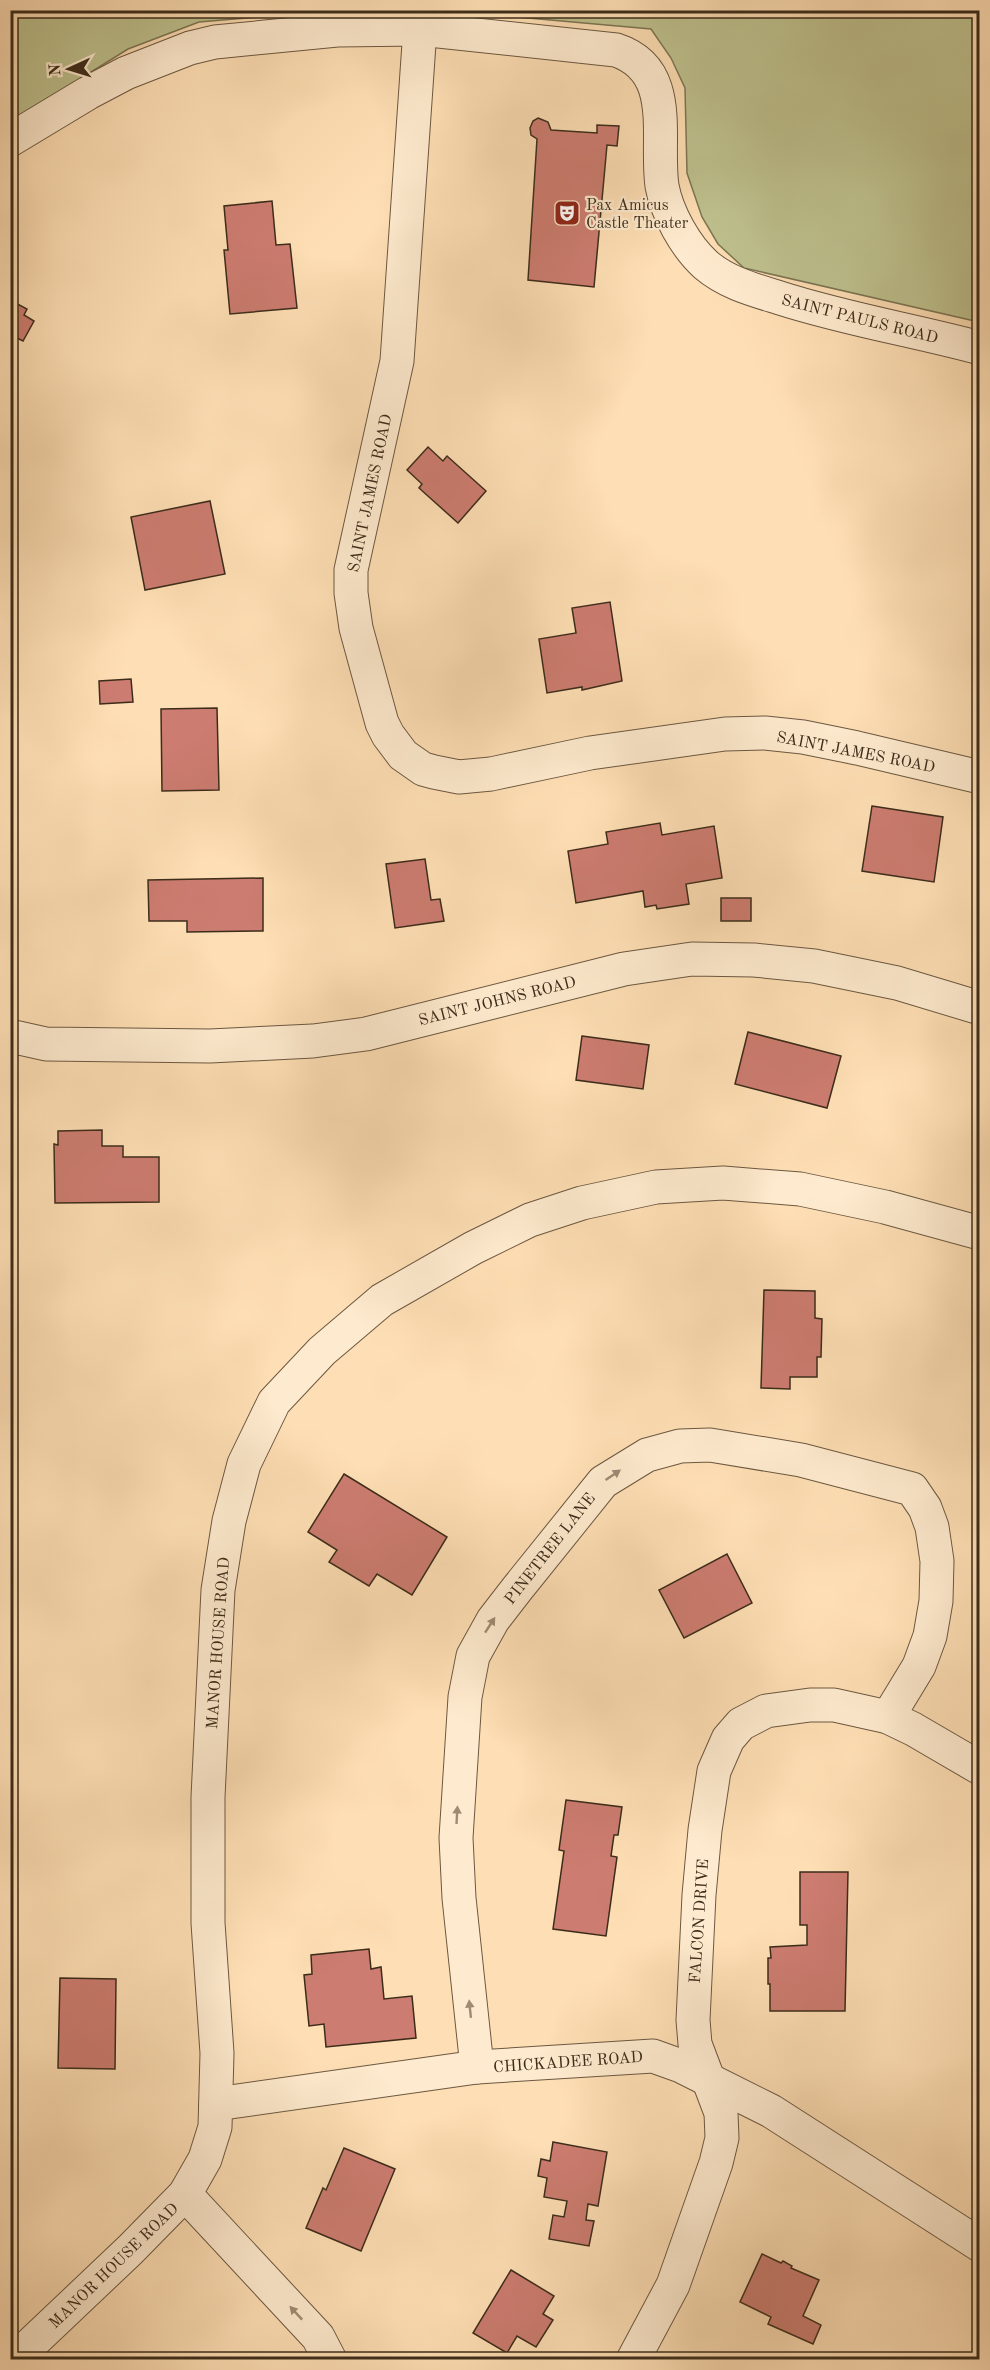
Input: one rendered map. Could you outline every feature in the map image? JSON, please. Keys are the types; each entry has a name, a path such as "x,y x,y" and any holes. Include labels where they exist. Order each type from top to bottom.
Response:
{"street":[{"name":"SAINT PAULS ROAD","path":"420,29 616,50 626,53 641,64 653,82 661,119 661,173 666,201 690,247 710,268 731,282 823,312 980,348"},
{"path":"10,140 87,93 126,73 189,48 215,42 337,30 420,29"},
{"name":"SAINT JAMES ROAD","path":"420,29 397,361 351,570 351,593 356,628 382,723 394,745 403,755 423,769 459,777 491,774 590,753 714,736 765,733 803,737 857,748 980,777"},
{"name":"SAINT JOHNS ROAD","path":"10,1036 46,1044 210,1046 313,1041 366,1034 624,969 692,960 754,960 813,966 897,983 980,1008"},
{"name":"MANOR HOUSE ROAD","path":"14,2360 130,2250 185,2194 205,2159 215,2127 217,2053 208,1911 208,1797 218,1590 229,1521 244,1464 274,1402 322,1351 382,1300 473,1248 530,1220 582,1203 656,1187 723,1183 800,1190 885,1207 980,1233"},
{"name":"PINETREE LANE","path":"477,2067 459,1898 456,1838 461,1737 465,1697 473,1656 499,1612 603,1482 647,1455 680,1446 710,1445 801,1460 912,1490 925,1508 932,1527 937,1561 936,1601 930,1636 919,1666 888,1717"},
{"name":"FALCON DRIVE","path":"633,2360 672,2285 716,2163 722,2138 723,2124 718,2103 695,2044 693,2020 699,1895 705,1830 714,1771 723,1749 741,1724 750,1718 766,1712 810,1705 834,1705 888,1717 980,1768"},
{"name":"CHICKADEE ROAD","path":"216,2104 477,2067 653,2056 709,2079 771,2111 980,2245"},
{"name":"MANOR HOUSE ROAD","path":"185,2194 318,2337 330,2360"}],"green space":[{"path":"11,11 386,11 296,14 199,22 128,49 11,122"},
{"path":"450,11 979,11 979,322 744,268 718,244 702,217 687,173 685,88 671,58 651,29"}],"building":[{"name":"Pax Amicus Castle Theater","path":"538,118 548,122 551,130 597,133 597,125 619,126 617,146 607,145 594,287 528,280 537,139 531,135 530,128 533,121"},
{"path":"272,201 276,245 290,244 297,308 230,314 224,250 228,250 224,206"},
{"path":"10,300 27,309 24,315 34,321 23,341 13,336 10,341"},
{"path":"428,447 443,461 447,456 486,491 458,523 419,488 422,484 407,470"},
{"path":"210,501 225,574 145,590 131,517"},
{"path":"610,602 622,681 582,690 582,687 547,693 539,639 576,633 572,608"},
{"path":"131,679 133,702 100,704 99,681"},
{"path":"217,708 219,790 162,791 161,709"},
{"path":"872,806 943,817 934,882 862,871"},
{"path":"660,823 662,835 714,826 722,878 686,884 689,904 657,909 656,905 645,907 643,891 576,903 568,851 608,844 606,832"},
{"path":"425,859 431,900 440,899 444,921 395,928 386,864"},
{"path":"263,878 263,931 187,932 187,921 149,921 148,880"},
{"path":"721,898 751,898 751,921 721,921"},
{"path":"748,1032 841,1056 827,1108 735,1084"},
{"path":"582,1036 649,1045 643,1089 576,1080"},
{"path":"102,1130 102,1146 123,1146 123,1157 159,1157 159,1202 55,1203 54,1144 58,1145 58,1131"},
{"path":"764,1290 815,1291 815,1318 822,1319 821,1357 817,1357 817,1377 790,1377 790,1389 761,1388"},
{"path":"344,1474 447,1537 412,1595 377,1574 369,1586 329,1562 337,1550 308,1532"},
{"path":"727,1554 752,1603 684,1638 659,1590"},
{"path":"566,1800 622,1807 618,1835 614,1835 611,1856 617,1857 606,1936 553,1929 564,1851 559,1850"},
{"path":"800,1872 848,1872 845,2011 770,2011 768,1958 771,1958 770,1947 807,1945 807,1925 800,1925"},
{"path":"369,1949 371,1969 381,1967 384,1999 412,1996 416,2038 326,2047 324,2024 309,2026 304,1975 312,1974 311,1955"},
{"path":"60,1978 116,1979 115,2069 58,2068"},
{"path":"553,2142 607,2152 598,2206 588,2204 586,2220 594,2221 589,2246 549,2239 553,2215 564,2217 567,2201 544,2197 547,2178 538,2176 541,2159 550,2161"},
{"path":"344,2148 395,2169 361,2251 306,2228 323,2188 326,2190"},
{"path":"762,2254 781,2263 783,2261 792,2266 791,2268 819,2280 803,2316 821,2325 813,2344 768,2324 771,2317 740,2302"},
{"path":"511,2270 554,2296 543,2314 553,2320 536,2347 517,2336 507,2353 473,2333"}],"place":[{"name":"Pax Amicus Castle Theater","path":"567,213"}]}
